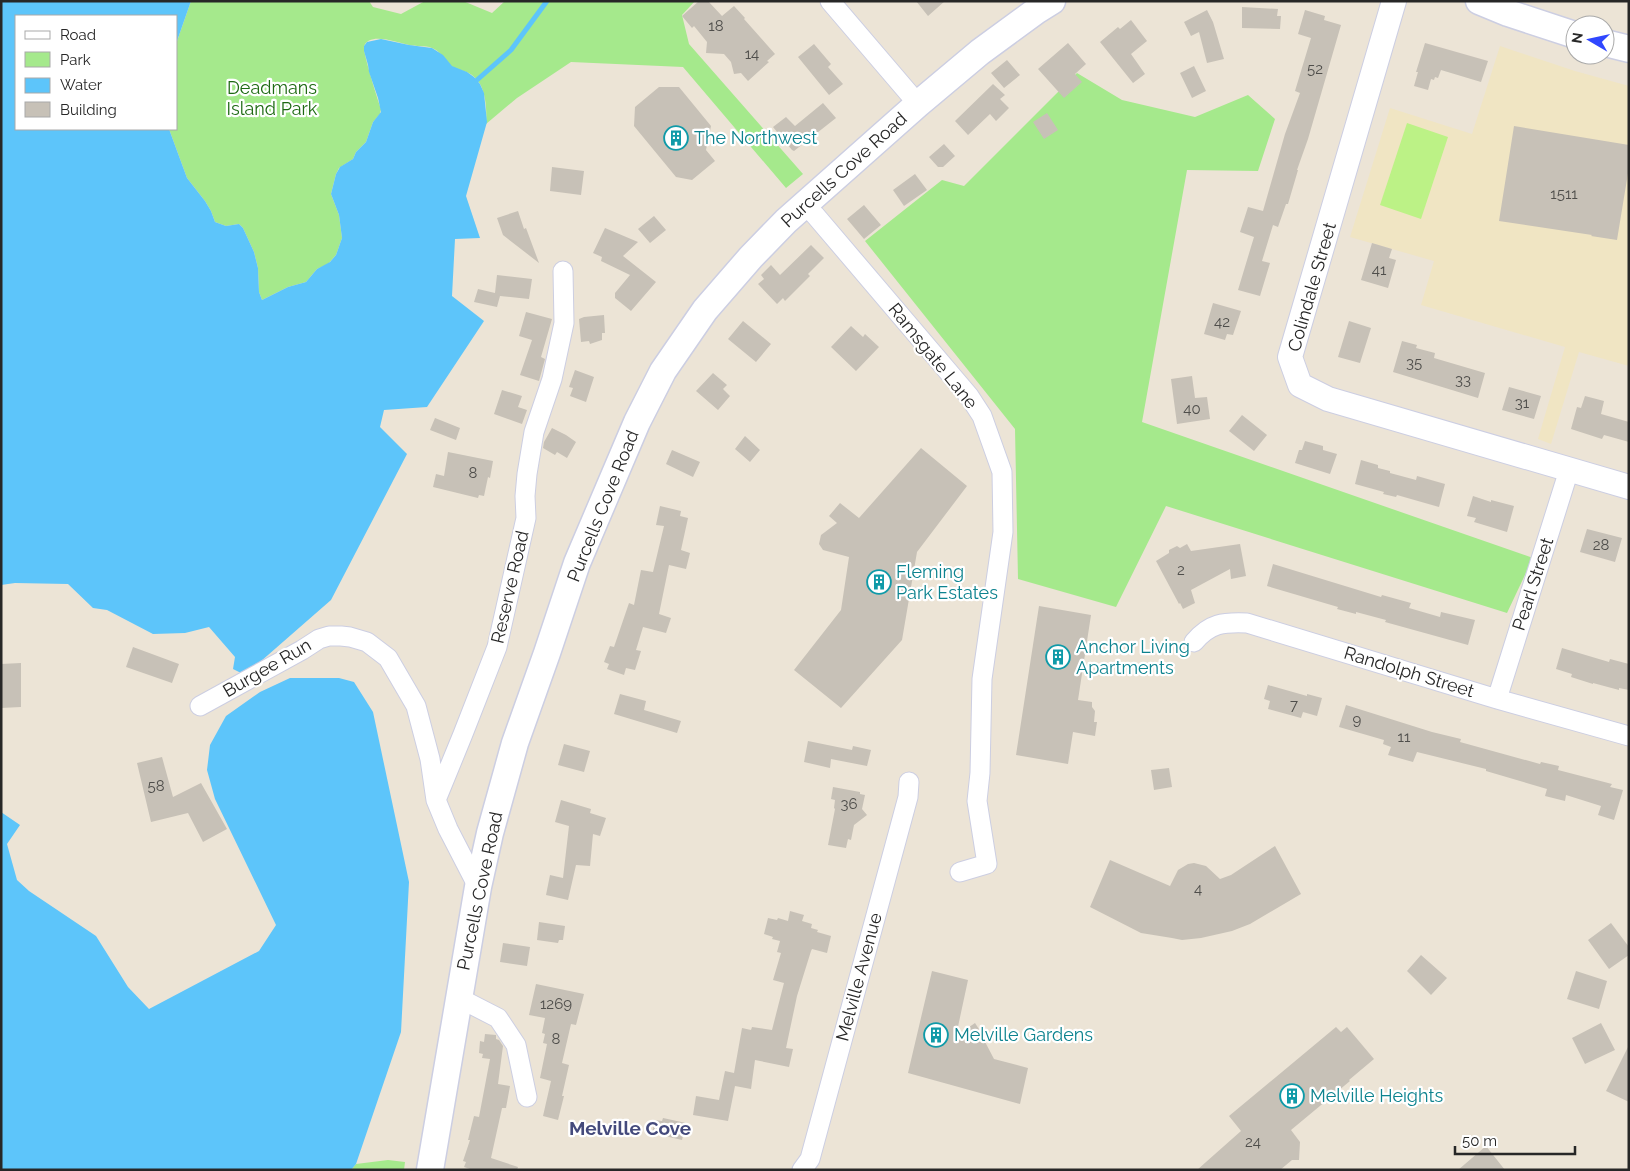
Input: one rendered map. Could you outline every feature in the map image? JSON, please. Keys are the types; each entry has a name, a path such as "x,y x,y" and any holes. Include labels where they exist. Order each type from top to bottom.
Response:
{"main road":[{"name":"Purcells Cove Road","path":"430,1170 478,887 490,833 515,742 577,563 637,422 663,371 705,310 751,257 804,205 918,104 1008,30 1052,1"},
{"path":"1479,1 1508,13 1565,32"},
{"path":"1615,46 1629,49"}],"street":[{"path":"830,1 918,104"},
{"name":"Colindale Street","path":"1394,1 1290,357 1300,385 1328,398 1629,487"},
{"name":"Ramsgate Lane","path":"804,205 815,215 969,396 982,416 1002,472 1003,532 982,679 980,773 977,801 988,864 960,872"},
{"name":"Reserve Road","path":"436,800 464,734 497,647 526,518 526,474 534,432 552,379 564,322 563,271"},
{"name":"Pearl Street","path":"1497,699 1570,470"},
{"name":"Randolph Street","path":"1194,642 1203,632 1213,626 1225,623 1247,623 1497,699 1629,736"},
{"name":"Burgee Run","path":"200,706 302,650 318,639 329,636 341,636 367,642 388,658 416,706 430,758 436,800"},
{"name":"Melville Avenue","path":"802,1170 810,1159 908,797 908,782"},
{"path":"436,800 448,829 478,887"},
{"path":"459,998 498,1018 516,1045 527,1097"}],"shaded area":[{"path":"1500,46 1575,71 1629,86 1629,366 1579,352 1551,444 1538,439 1565,347 1421,305 1434,261 1350,237 1390,108 1472,134"}],"green space":[{"name":"Deadmans Island Park","path":"191,1 369,1 373,7 401,14 425,1 463,1 492,13 505,1 695,1 682,15 689,44 803,174 786,188 683,67 571,62 517,98 486,124 484,93 474,76 451,66 435,49 384,39 371,40 367,42 364,51 381,109 380,114 373,122 366,142 356,152 353,159 339,168 336,174 331,194 339,215 342,238 336,255 328,264 317,269 306,282 288,287 262,300 259,292 258,268 254,252 243,228 239,224 226,226 215,222 205,201 187,178 169,130 178,130 178,38"},
{"path":"1077,73 1122,100 1195,117 1248,95 1275,119 1258,171 1187,170 1142,422 1533,558 1507,613 1166,506 1116,607 1018,579 1015,429 865,241 942,180 964,186"},
{"path":"1407,123 1448,137 1421,219 1380,205"},
{"path":"388,1160 405,1162 404,1170 351,1170 356,1164"}],"water":[{"path":"1,1 191,1 178,38 178,15 15,15 15,130 169,130 187,178 205,201 215,222 226,226 239,224 243,228 254,252 258,268 259,292 262,300 288,287 306,282 317,269 330,262 336,255 342,238 339,215 331,194 336,174 340,167 353,159 356,152 366,142 373,122 381,112 364,51 364,46 367,42 381,39 432,48 443,55 452,66 474,77 484,93 487,122 466,196 480,238 455,239 452,296 484,321 427,407 384,410 380,427 407,454 331,600 260,662 241,673 233,669 235,657 209,627 185,633 153,634 107,610 93,608 68,584 15,583 1,585"},
{"path":"290,678 339,678 354,682 373,712 409,882 401,1032 356,1164 351,1170 1,1170 1,812 20,825 7,844 17,880 29,891 96,936 128,987 149,1009 259,951 276,925 215,799 207,770 210,745 226,716 260,692"}],"building":[{"path":"699,1 708,1 722,16 734,6 775,54 748,81 741,73 734,74 731,62 724,54 706,53 707,42 694,26 692,28 682,16"},
{"path":"916,1 945,1 928,16"},
{"path":"1242,7 1278,9 1277,16 1281,16 1280,29 1242,28"},
{"path":"1207,10 1213,22 1224,59 1207,63 1199,32 1191,36 1184,22"},
{"path":"1305,10 1325,16 1324,20 1341,25 1288,204 1286,204 1278,227 1273,225 1262,261 1270,263 1260,296 1238,290 1254,237 1240,232 1248,207 1263,211 1285,134 1300,93 1295,91 1311,38 1298,34"},
{"path":"1131,20 1147,41 1131,54 1145,74 1133,83 1100,42 1118,27 1120,29"},
{"path":"1068,43 1086,64 1075,74 1082,82 1064,98 1038,69"},
{"path":"1425,43 1488,61 1481,82 1441,70 1438,78 1431,79 1428,90 1414,86 1418,72 1416,72"},
{"path":"814,44 831,64 828,67 843,84 829,95 798,57"},
{"path":"1007,60 1020,75 1004,88 991,73"},
{"path":"1194,66 1206,91 1192,98 1180,73"},
{"path":"993,84 1005,95 1000,99 1009,108 996,121 990,114 968,135 955,121"},
{"name":"The Northwest","path":"659,87 679,87 711,126 706,150 715,161 692,180 676,177 634,126 635,107"},
{"path":"823,103 836,118 794,151 792,150 773,127 786,117 795,126"},
{"path":"1047,113 1058,130 1044,139 1033,122"},
{"path":"1514,126 1629,145 1629,167 1617,240 1499,221"},
{"path":"944,144 955,156 943,167 938,167 929,157"},
{"path":"552,167 584,171 581,195 550,191"},
{"path":"915,174 927,190 904,206 893,190"},
{"path":"864,205 881,225 864,239 847,219"},
{"path":"518,211 539,263 503,235 497,218"},
{"path":"654,216 666,230 650,243 638,229"},
{"path":"605,228 638,242 623,256 656,282 631,311 615,298 615,293 630,275 601,261 602,257 593,253"},
{"path":"1372,243 1392,249 1389,258 1396,260 1388,288 1361,280"},
{"path":"811,245 824,258 808,274 810,276 785,301 783,298 777,304 758,284 764,279 761,275 771,265 780,275"},
{"path":"497,275 532,279 529,299 500,296 497,307 474,302 478,289 495,293"},
{"path":"1213,303 1241,311 1233,335 1227,334 1225,340 1204,334"},
{"path":"526,312 552,319 541,357 545,359 539,381 520,375 532,340 519,336"},
{"path":"604,315 605,333 602,333 602,340 590,344 589,341 581,342 579,319"},
{"path":"743,321 771,344 756,362 728,339"},
{"path":"1349,321 1371,328 1360,363 1338,357"},
{"path":"851,326 863,337 865,334 879,347 856,371 831,347"},
{"path":"1402,341 1417,345 1416,348 1435,353 1434,358 1485,373 1478,398 1393,372"},
{"path":"575,370 594,377 586,402 570,396 573,388 569,387"},
{"path":"713,373 727,385 723,389 730,396 718,410 696,391"},
{"path":"1192,376 1195,398 1207,397 1210,419 1177,424 1171,379"},
{"path":"1509,387 1541,396 1534,419 1502,410"},
{"path":"502,390 522,396 518,407 527,410 522,424 494,414"},
{"path":"1585,396 1604,401 1601,414 1629,422 1629,442 1604,435 1602,439 1571,429 1577,407 1581,408"},
{"path":"1242,415 1267,435 1254,451 1229,431"},
{"path":"435,418 460,428 456,440 430,430"},
{"path":"552,428 576,442 567,458 557,452 555,455 543,448 544,442"},
{"path":"745,436 760,450 750,462 735,449"},
{"path":"1305,441 1323,446 1323,450 1337,454 1330,474 1295,463 1299,450 1302,450"},
{"name":"Fleming Park Estates","path":"921,448 967,486 917,552 902,640 841,708 794,670 841,610 849,557 823,550 819,544 821,535 837,523 829,516 840,503 859,518"},
{"path":"672,450 700,462 693,477 666,464"},
{"path":"448,452 493,461 484,496 479,495 478,498 433,487 436,474 444,476"},
{"path":"1361,460 1378,465 1378,468 1390,471 1390,473 1416,480 1417,476 1445,484 1439,507 1397,495 1396,497 1383,494 1384,492 1355,484"},
{"path":"1473,496 1491,502 1491,500 1514,506 1507,532 1474,522 1476,518 1467,516"},
{"path":"660,506 681,511 680,516 688,518 681,550 690,553 686,569 669,565 659,614 671,618 666,633 643,627 636,650 641,651 635,670 626,668 624,675 607,669 609,664 604,662 610,646 614,647 629,603 634,605 641,570 653,572 664,526 656,525"},
{"path":"1587,529 1622,538 1615,562 1580,552"},
{"path":"1187,544 1191,551 1240,544 1246,576 1231,579 1230,569 1191,590 1195,603 1183,609 1156,561 1169,553 1169,550 1177,546 1180,548"},
{"path":"1273,564 1381,597 1382,595 1411,603 1409,608 1440,617 1441,612 1475,620 1468,645 1385,622 1386,620 1337,609 1338,607 1267,586"},
{"name":"Anchor Living Apartments","path":"1039,606 1091,615 1078,700 1092,702 1092,707 1095,711 1094,722 1097,722 1095,736 1073,732 1068,764 1016,755"},
{"path":"133,647 179,664 172,683 126,667"},
{"path":"1562,648 1609,662 1610,659 1629,664 1629,690 1619,688 1619,690 1593,684 1571,677 1572,674 1556,669"},
{"path":"21,663 21,707 1,708 1,664"},
{"path":"1268,685 1307,696 1307,694 1322,698 1317,716 1303,712 1301,718 1268,709 1270,701 1264,699"},
{"path":"620,694 646,701 644,710 681,721 677,733 614,714"},
{"path":"1346,705 1432,732 1461,739 1460,742 1540,764 1541,762 1559,766 1558,770 1612,784 1610,787 1623,790 1614,820 1598,815 1601,806 1566,795 1565,801 1545,796 1547,789 1486,771 1486,769 1417,752 1413,762 1388,755 1391,747 1383,744 1384,740 1339,727"},
{"path":"808,741 852,750 853,746 871,750 867,766 831,759 830,768 804,762"},
{"path":"564,744 590,751 584,772 558,765"},
{"path":"162,757 173,797 201,783 227,829 203,842 188,813 151,822 137,763"},
{"path":"1169,768 1172,787 1154,790 1151,770"},
{"path":"833,787 860,792 860,794 865,795 862,809 867,815 854,825 851,840 848,839 846,848 828,845 835,809 835,800 831,799"},
{"path":"561,800 591,809 590,813 606,818 600,836 593,834 590,866 576,865 568,900 546,895 550,875 563,878 569,826 555,822"},
{"path":"1275,846 1301,894 1250,924 1232,931 1182,940 1141,933 1090,907 1110,860 1170,886 1178,870 1188,864 1194,863 1206,866 1220,879 1231,875"},
{"path":"790,911 804,915 802,921 812,924 811,928 818,930 817,932 831,936 827,953 812,949 811,951 797,996 786,1048 793,1049 789,1067 755,1060 751,1089 735,1086 728,1121 693,1115 696,1096 719,1100 725,1071 734,1073 742,1028 751,1030 752,1027 772,1030 784,983 773,980 781,953 777,952 780,941 764,934 768,918 788,921"},
{"path":"539,922 565,926 563,940 559,940 558,943 537,940"},
{"path":"1611,923 1629,947 1629,955 1609,969 1588,940"},
{"path":"503,943 530,947 527,966 500,962"},
{"path":"1421,955 1447,978 1431,995 1407,971"},
{"name":"Melville Gardens","path":"932,971 968,980 956,1036 975,1023 994,1059 1028,1068 1020,1104 908,1073"},
{"path":"1576,971 1607,981 1599,1009 1567,999"},
{"path":"536,984 584,994 576,1025 571,1024 562,1063 569,1065 558,1120 543,1116 551,1081 540,1078 547,1044 543,1043 545,1034 542,1033 545,1018 529,1015"},
{"path":"1601,1023 1615,1050 1585,1064 1572,1038"},
{"name":"Melville Heights","path":"1336,1027 1341,1032 1347,1027 1374,1059 1291,1130 1300,1142 1299,1160 1292,1160 1280,1170 1197,1170 1241,1131 1229,1116"},
{"path":"485,1034 496,1035 496,1039 503,1046 498,1084 510,1086 506,1108 502,1108 491,1158 518,1167 517,1170 473,1170 464,1167 466,1162 463,1161 470,1140 468,1140 474,1116 479,1117 490,1059 482,1058 483,1054 479,1053 480,1041 484,1042"},
{"path":"1629,1045 1629,1102 1606,1091"},
{"path":"663,1118 686,1123 682,1140 652,1133 655,1120 662,1121"},
{"path":"1486,1146 1505,1170 1458,1170"}],"waterway":[{"path":"477,80 511,50 547,1"}],"place":[{"name":"The Northwest","path":"676,138"},
{"name":"Fleming Park Estates","path":"879,582"},
{"name":"Anchor Living Apartments","path":"1058,657"},
{"name":"Melville Gardens","path":"936,1035"},
{"name":"Melville Heights","path":"1292,1096"}],"district":[{"name":"Melville Cove","path":"630,1128"}]}
